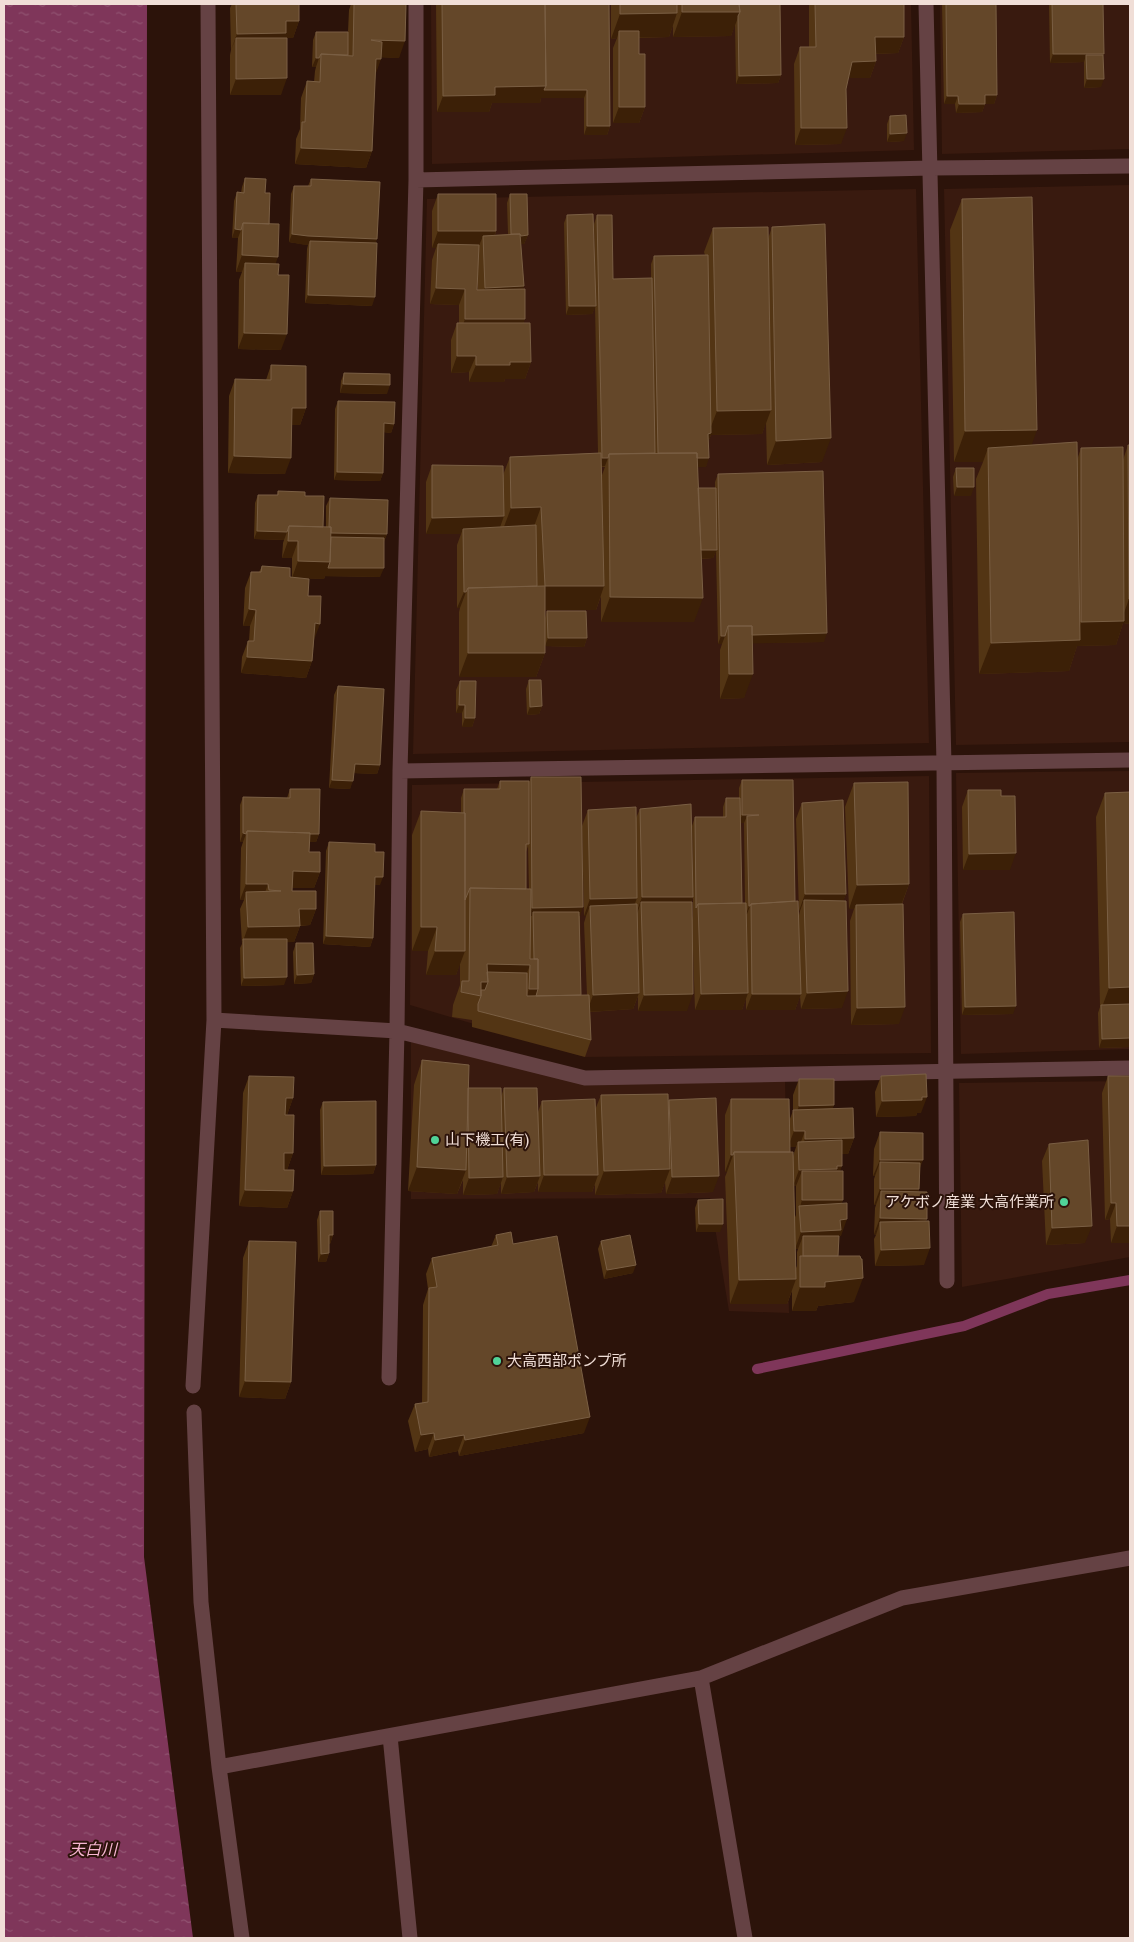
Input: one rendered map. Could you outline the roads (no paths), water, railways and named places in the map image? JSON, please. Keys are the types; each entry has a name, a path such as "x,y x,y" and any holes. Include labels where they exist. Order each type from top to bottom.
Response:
{"street":[{"path":"193,1386 214,1020 208,4"},
{"path":"389,1378 397,1031 400,772 416,180 416,4"},
{"path":"926,4 944,764 947,1281"},
{"path":"416,180 931,168 1130,166"},
{"path":"400,772 1130,760"},
{"path":"214,1020 397,1031 585,1078 1130,1068"},
{"path":"194,1412 201,1602 219,1767 242,1938"},
{"path":"219,1767 701,1678 902,1598 1130,1558"},
{"path":"701,1678 745,1938"},
{"path":"390,1736 410,1938"}],"water":[{"name":"天白川","path":"4,4 147,4 144,1557 193,1938 4,1938"}],"waterway":[{"path":"757,1369 964,1326 1048,1294 1130,1280"}],"place":[{"name":"山下機工(有)","path":"435,1140"},
{"name":"アケボノ産業 大高作業所","path":"1064,1202"},
{"name":"大高西部ポンプ所","path":"497,1361"}]}
